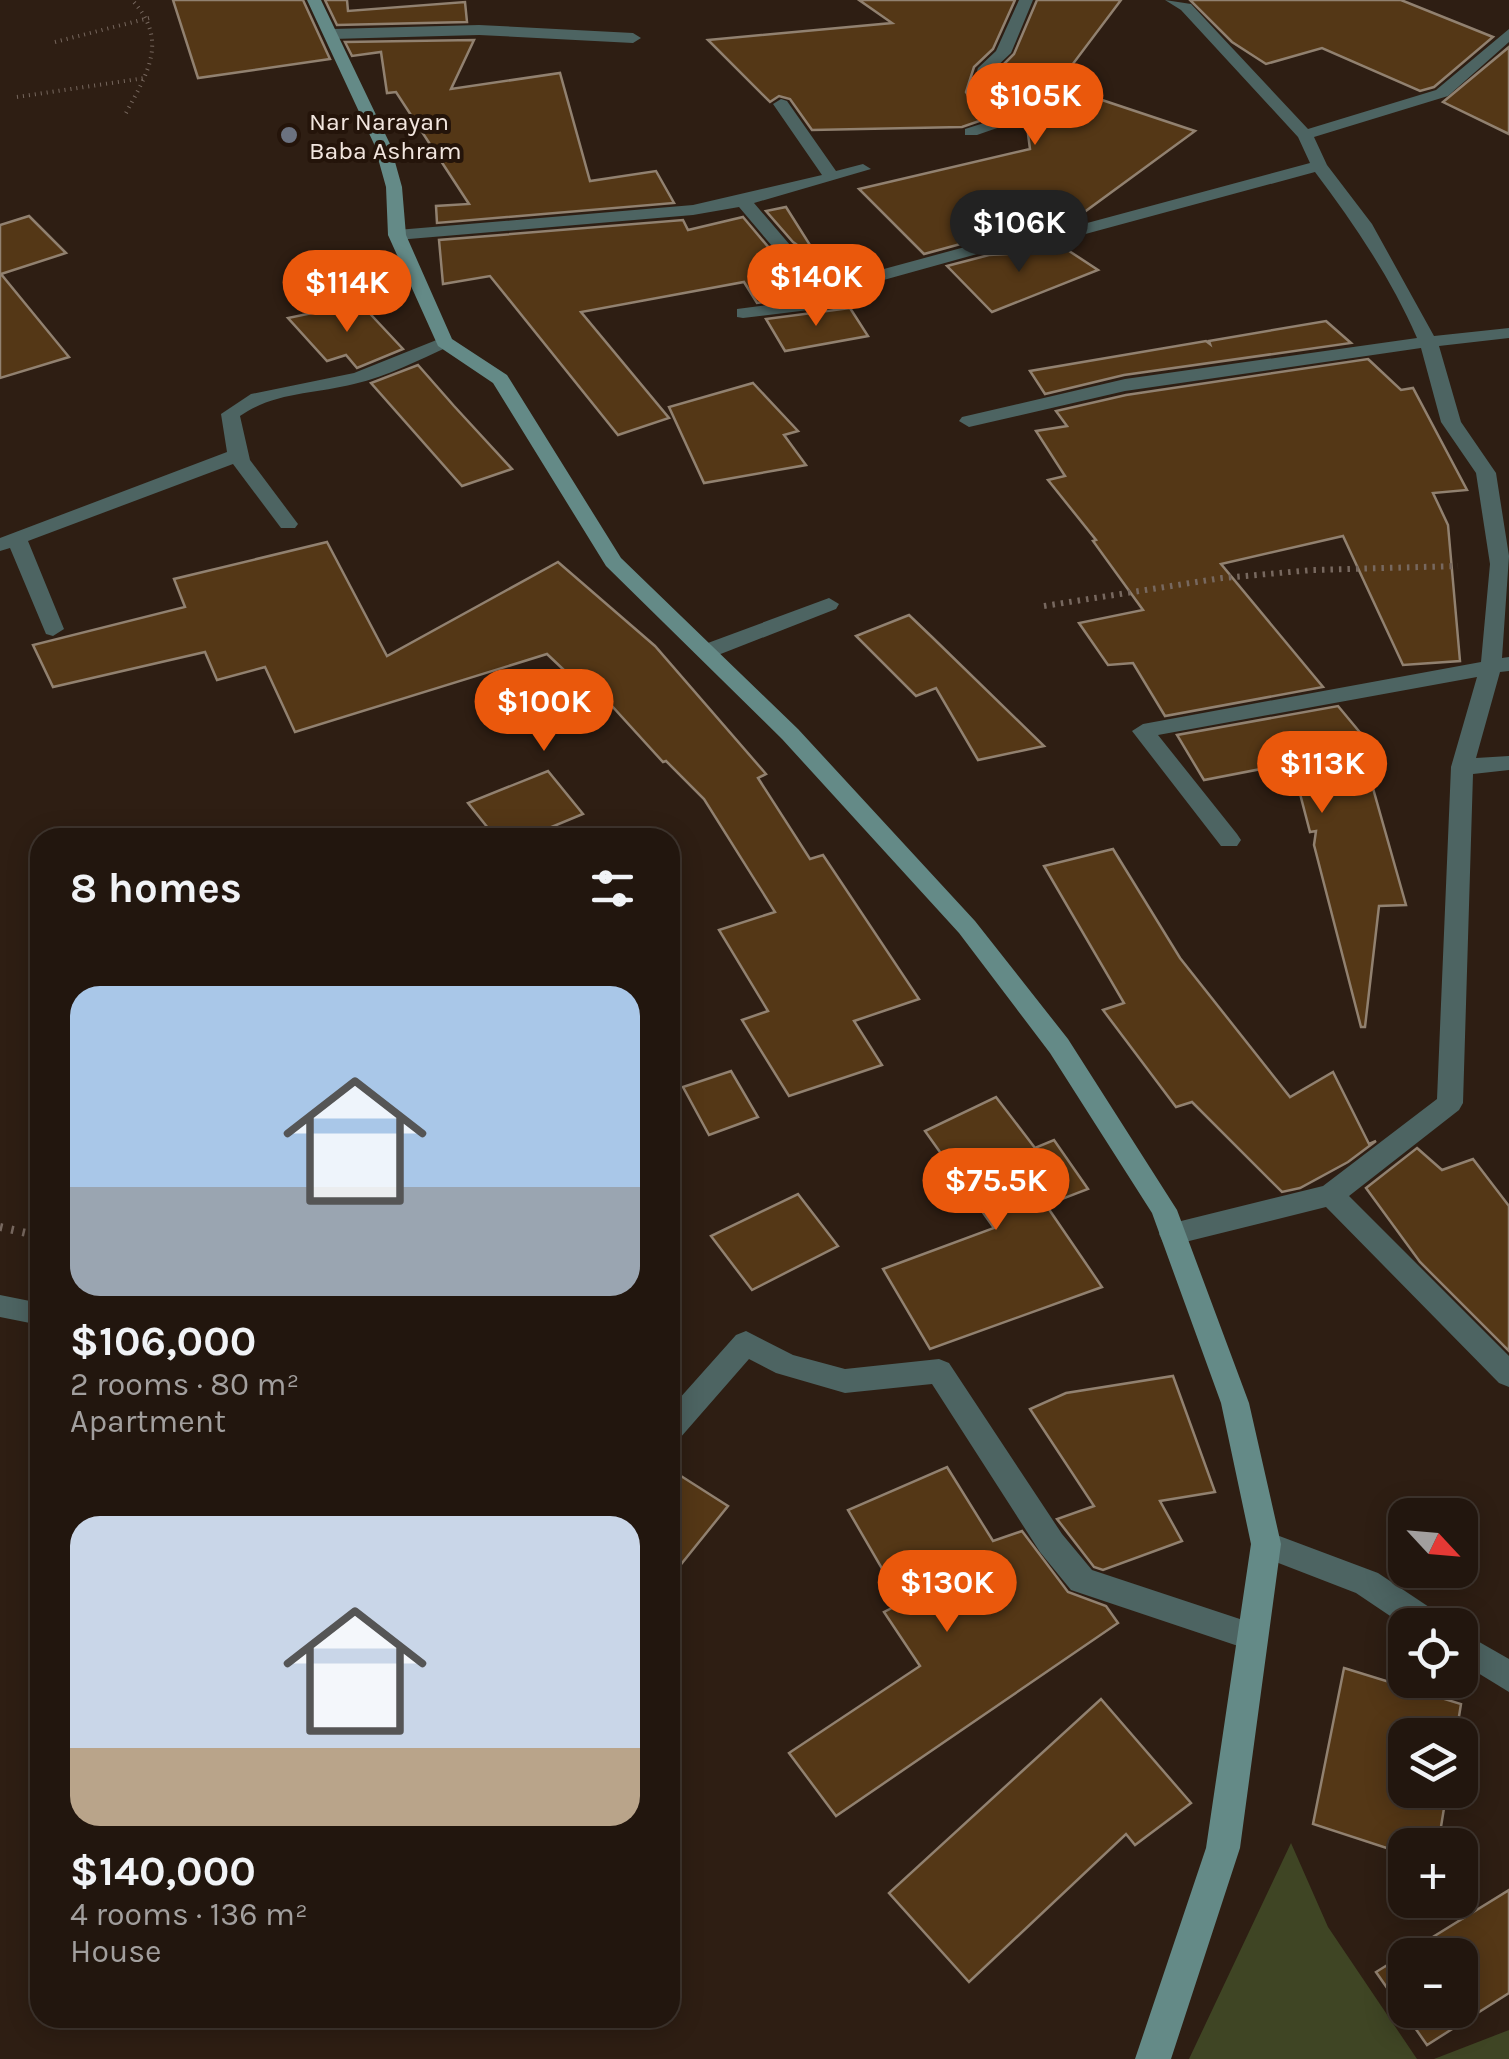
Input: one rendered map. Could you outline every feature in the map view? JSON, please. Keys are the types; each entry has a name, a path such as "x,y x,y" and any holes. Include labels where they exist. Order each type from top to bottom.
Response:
{"street":[{"path":"314,0 382,144 394,187 397,235 444,342 500,380 613,562 790,734 968,926 1059,1046 1164,1210 1235,1403 1266,1544 1223,1848 1154,2059"},
{"path":"971,132 1042,110 1035,102 978,93 986,68 1003,53 1026,0"},
{"path":"1172,0 1186,7 1305,136 1319,166 1363,224 1414,310 1428,342 1451,422 1486,473 1500,564 1500,666 1462,767 1450,1103 1331,1195 1173,1234"},
{"path":"332,34 478,30 633,38"},
{"path":"1305,136 1442,93 1507,37"},
{"path":"780,104 833,178"},
{"path":"832,289 987,246 1024,245 1319,166"},
{"path":"397,235 694,210 863,169"},
{"path":"743,201 784,249 818,272 842,301 743,312"},
{"path":"968,422 1125,384 1509,333"},
{"path":"288,524 235,456 229,438 230,414 245,402 284,390 350,380 444,342"},
{"path":"53,629 8,542 235,456"},
{"path":"1486,473 1509,467"},
{"path":"706,652 829,604"},
{"path":"1229,840 1143,731 1500,666"},
{"path":"1462,767 1509,763"},
{"path":"1331,1195 1509,1376"},
{"path":"0,1306 30,1312"},
{"path":"680,1418 746,1343 786,1365 846,1381 939,1371 1050,1542 1082,1580 1253,1637"},
{"path":"1266,1544 1367,1583 1404,1608"},
{"path":"1478,1657 1509,1677"}],"path":[{"path":"126,113 152,65 150,18 132,0"},
{"path":"54,42 150,18"},
{"path":"17,97 144,78"},
{"path":"1044,606 1222,578 1312,570 1500,564"},
{"path":"0,1227 30,1234"}],"green space":[{"path":"1291,1843 1328,1927 1388,2016 1388,2028 1396,2028 1417,2059 1189,2059"},
{"path":"1509,2030 1509,2059 1434,2059"}],"building":[{"path":"173,0 303,0 330,59 198,78"},
{"path":"325,0 347,0 348,11 465,2 467,22 337,25"},
{"path":"859,0 1015,0 993,49 974,67 966,92 969,97 1017,108 962,127 812,130 790,99 779,96 770,102 708,40 892,23"},
{"path":"1037,0 1121,0 1057,85 1195,131 1072,221 1023,236 986,237 924,254 859,189 1030,149 1027,126 1015,126 1050,114 1052,108 1042,95 992,87 996,72 1014,54"},
{"path":"1190,0 1401,0 1493,37 1434,87 1420,91 1322,48 1266,64 1232,42"},
{"path":"474,40 451,89 560,73 590,181 656,171 674,203 437,223 436,206 469,204 396,92 387,93 381,52 352,56 345,42"},
{"path":"1509,47 1509,134 1443,102"},
{"path":"786,207 820,261 793,242 766,211"},
{"path":"29,216 66,253 1,274 69,357 0,378 0,225"},
{"path":"743,217 775,255 823,294 757,303 744,282 581,312 669,418 618,435 490,276 443,284 439,240 683,220 688,230"},
{"path":"1060,245 1098,270 992,312 947,266 989,255 1030,253"},
{"path":"360,303 403,349 357,368 346,355 327,361 288,318"},
{"path":"850,308 868,336 785,351 766,319"},
{"path":"1326,321 1351,343 1124,375 1045,394 1030,371 1206,341 1210,344 1209,341"},
{"path":"1368,359 1401,390 1413,388 1467,490 1433,493 1448,525 1460,661 1403,665 1343,536 1221,564 1323,687 1165,716 1133,663 1108,665 1079,623 1143,610 1093,541 1096,540 1048,480 1065,476 1036,431 1067,426 1056,411 1126,395"},
{"path":"418,365 512,469 462,486 371,383"},
{"path":"753,383 798,431 784,435 806,465 704,483 669,407"},
{"path":"327,542 387,656 558,562 655,646 766,774 758,778 810,859 823,855 919,999 854,1021 882,1065 789,1096 742,1020 768,1011 719,930 775,912 704,799 663,762 611,705 604,708 547,654 295,732 265,667 217,680 205,652 53,687 33,645 185,607 174,579"},
{"path":"909,615 1044,746 978,760 936,688 916,696 856,636"},
{"path":"1338,706 1377,753 1363,753 1406,905 1379,906 1365,1027 1361,1027 1314,845 1316,831 1310,832 1292,763 1204,780 1177,735"},
{"path":"548,771 583,814 549,828 488,828 468,803"},
{"path":"1113,849 1180,958 1290,1097 1333,1072 1369,1144 1376,1141 1348,1162 1300,1188 1282,1192 1192,1102 1176,1107 1103,1010 1124,1003 1044,866"},
{"path":"731,1071 758,1117 709,1135 683,1087"},
{"path":"996,1097 1035,1148 1054,1140 1088,1189 1046,1205 1102,1287 930,1349 883,1269 994,1228 925,1131"},
{"path":"1417,1148 1442,1170 1473,1159 1509,1206 1509,1351 1420,1262 1366,1188"},
{"path":"798,1194 838,1246 752,1290 711,1236"},
{"path":"1173,1376 1215,1492 1160,1501 1182,1541 1103,1570 1094,1567 1057,1519 1094,1506 1030,1409 1066,1393"},
{"path":"947,1467 993,1541 1022,1531 1068,1592 1106,1606 1118,1623 836,1816 789,1753 920,1666 884,1612 902,1603 848,1510"},
{"path":"680,1475 728,1506 680,1566"},
{"path":"1344,1668 1388,1682 1388,1698 1442,1698 1461,1704 1459,1718 1388,1718 1388,1808 1444,1808 1441,1828 1388,1828 1388,1848 1313,1824"},
{"path":"1101,1699 1191,1803 1135,1845 1126,1834 969,1982 889,1893"},
{"path":"1509,1890 1509,1993 1478,2013 1478,1938 1431,1938 1464,1918 1478,1918 1478,1909"},
{"path":"1388,1965 1388,1989 1376,1972"},
{"path":"1415,2028 1454,2028 1427,2045"}],"place":[{"name":"Nar Narayan Baba Ashram","path":"289,135"}]}
